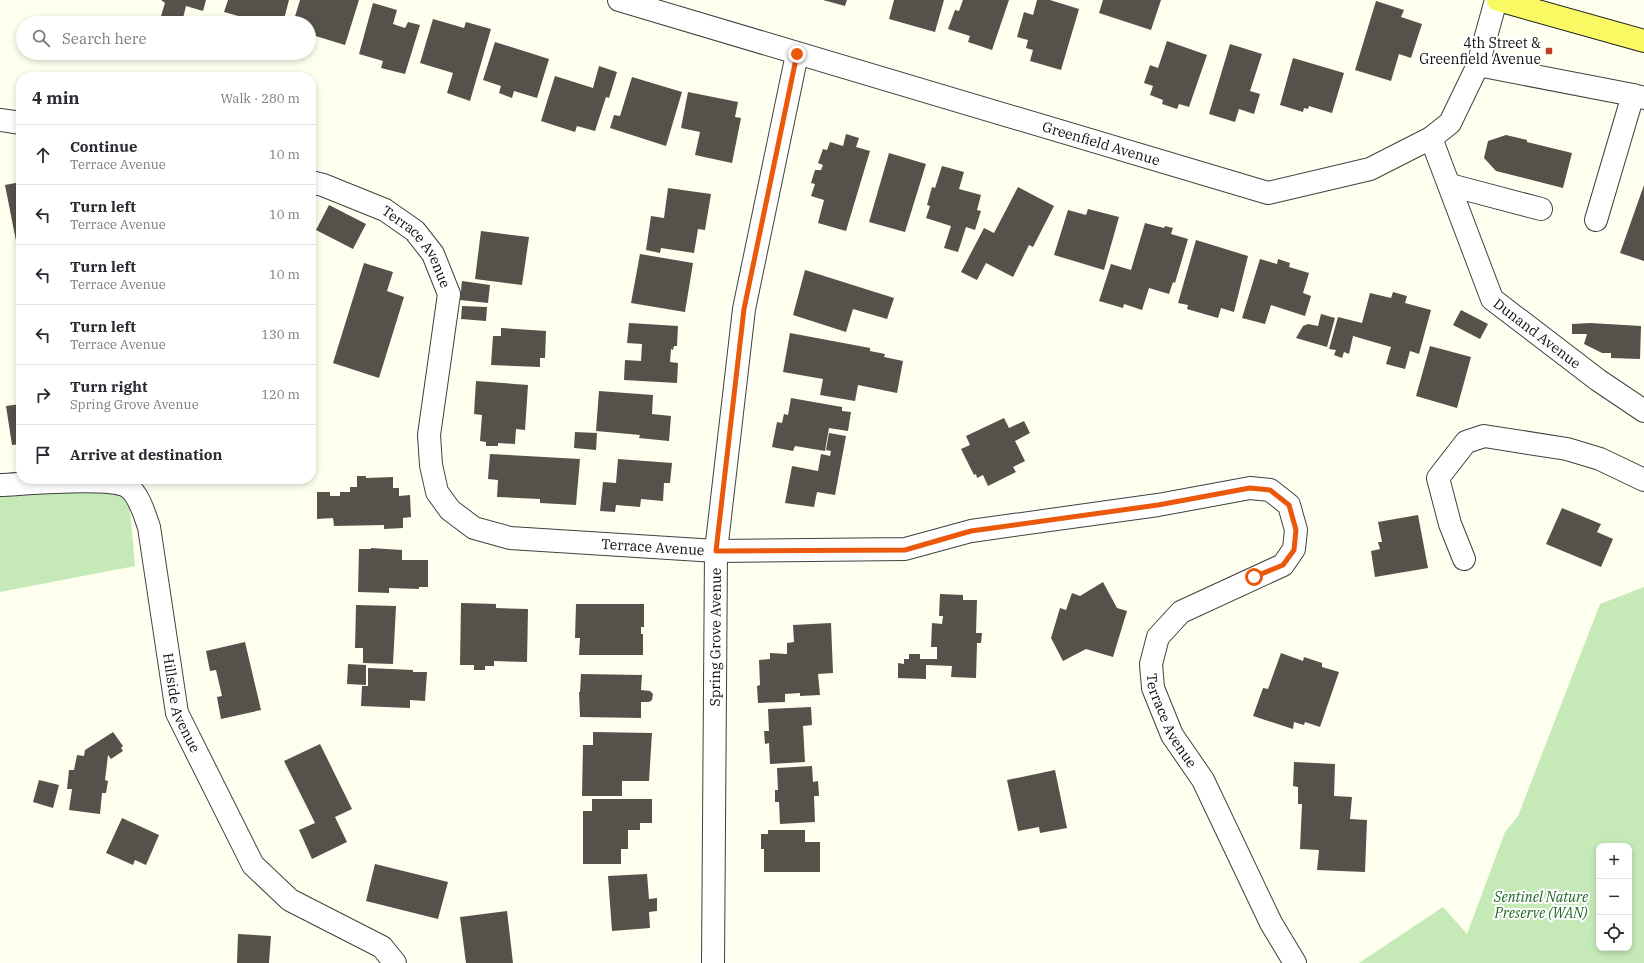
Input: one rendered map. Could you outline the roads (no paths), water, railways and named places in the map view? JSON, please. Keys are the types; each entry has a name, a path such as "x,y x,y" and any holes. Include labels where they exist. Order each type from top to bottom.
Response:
{"main road":[{"path":"1497,0 1644,41"}],"street":[{"name":"Greenfield Avenue","path":"619,0 1268,193 1370,169 1431,138 1450,123 1478,65 1497,0"},
{"name":"Spring Grove Avenue","path":"713,963 716,551 744,309 797,54"},
{"path":"1478,65 1639,97 1596,220"},
{"path":"0,120 16,122"},
{"name":"Dunand Avenue","path":"1431,138 1492,299 1598,380 1644,411"},
{"name":"Terrace Avenue","path":"316,183 385,210 415,231 433,254 449,294 429,435 431,465 437,492 450,510 474,528 510,538 716,551 905,550 971,531 1158,505 1250,488 1270,490 1289,505 1296,530 1294,550 1283,565 1181,612 1158,637 1152,664 1153,688 1172,736 1203,780 1272,923 1295,963"},
{"path":"1450,185 1541,209"},
{"path":"1464,559 1450,524 1438,478 1466,442 1484,436 1567,449 1600,459 1644,480"},
{"name":"Hillside Avenue","path":"0,485 26,484"},
{"name":"Hillside Avenue","path":"117,484 128,487 142,506 149,527 177,713 253,865 290,900 382,947 396,963"}],"place":[{"name":"4th Street & Greenfield Avenue","path":"1549,51"}],"park label":[{"name":"Sentinel Nature Preserve (WAN)","path":"1541,906"}]}
